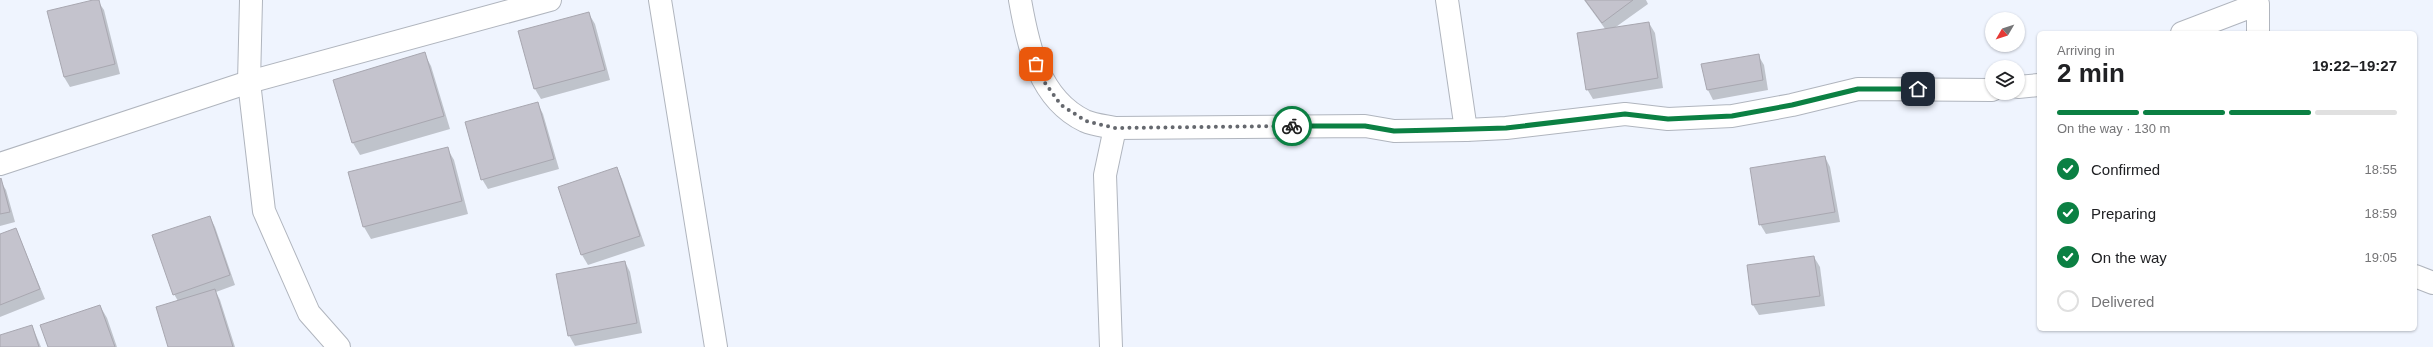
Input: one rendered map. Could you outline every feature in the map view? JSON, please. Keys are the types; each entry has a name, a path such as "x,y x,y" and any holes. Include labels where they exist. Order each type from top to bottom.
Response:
{"street":[{"path":"251,0 249,82 264,211 308,312 339,347"},
{"path":"0,164 249,82 550,0"},
{"path":"660,0 716,347"},
{"path":"1020,0 1027,42 1040,76 1061,105 1086,121 1115,128 1365,126 1394,131 1466,130 1506,128 1625,114 1668,119 1732,116 1792,105 1858,89 1985,90"},
{"path":"1447,0 1466,130"},
{"path":"2187,31 2262,2 2258,31"},
{"path":"2025,86 2037,85"},
{"path":"1111,347 1105,175 1115,128"},
{"path":"2417,277 2433,283"}],"building":[{"path":"93,0 99,0 115,64 64,77 47,11"},
{"path":"1585,0 1633,0 1602,23"},
{"path":"589,12 605,70 534,89 518,31"},
{"path":"1649,22 1658,78 1586,90 1577,33"},
{"path":"425,52 444,116 352,143 333,80"},
{"path":"1759,54 1763,80 1707,90 1701,64"},
{"path":"538,102 554,159 481,180 465,122"},
{"path":"448,147 462,201 363,227 348,172"},
{"path":"1825,156 1835,212 1759,225 1750,168"},
{"path":"617,167 640,236 581,255 558,187"},
{"path":"1,178 10,212 0,214 0,179"},
{"path":"210,216 230,275 173,295 152,235"},
{"path":"16,228 40,289 0,305 0,234"},
{"path":"1814,256 1820,296 1752,305 1747,265"},
{"path":"625,261 637,323 568,336 556,274"},
{"path":"215,289 233,347 168,347 156,307"},
{"path":"100,305 115,347 48,347 40,325"},
{"path":"32,325 39,347 0,347 0,335"}],"way so far":[{"path":"1036,64 1040,76 1061,105 1086,121 1115,128 1292,126"}],"route":[{"path":"1292,126 1365,126 1394,131 1506,128 1625,114 1668,119 1732,116 1792,105 1858,89 1918,89"}]}
